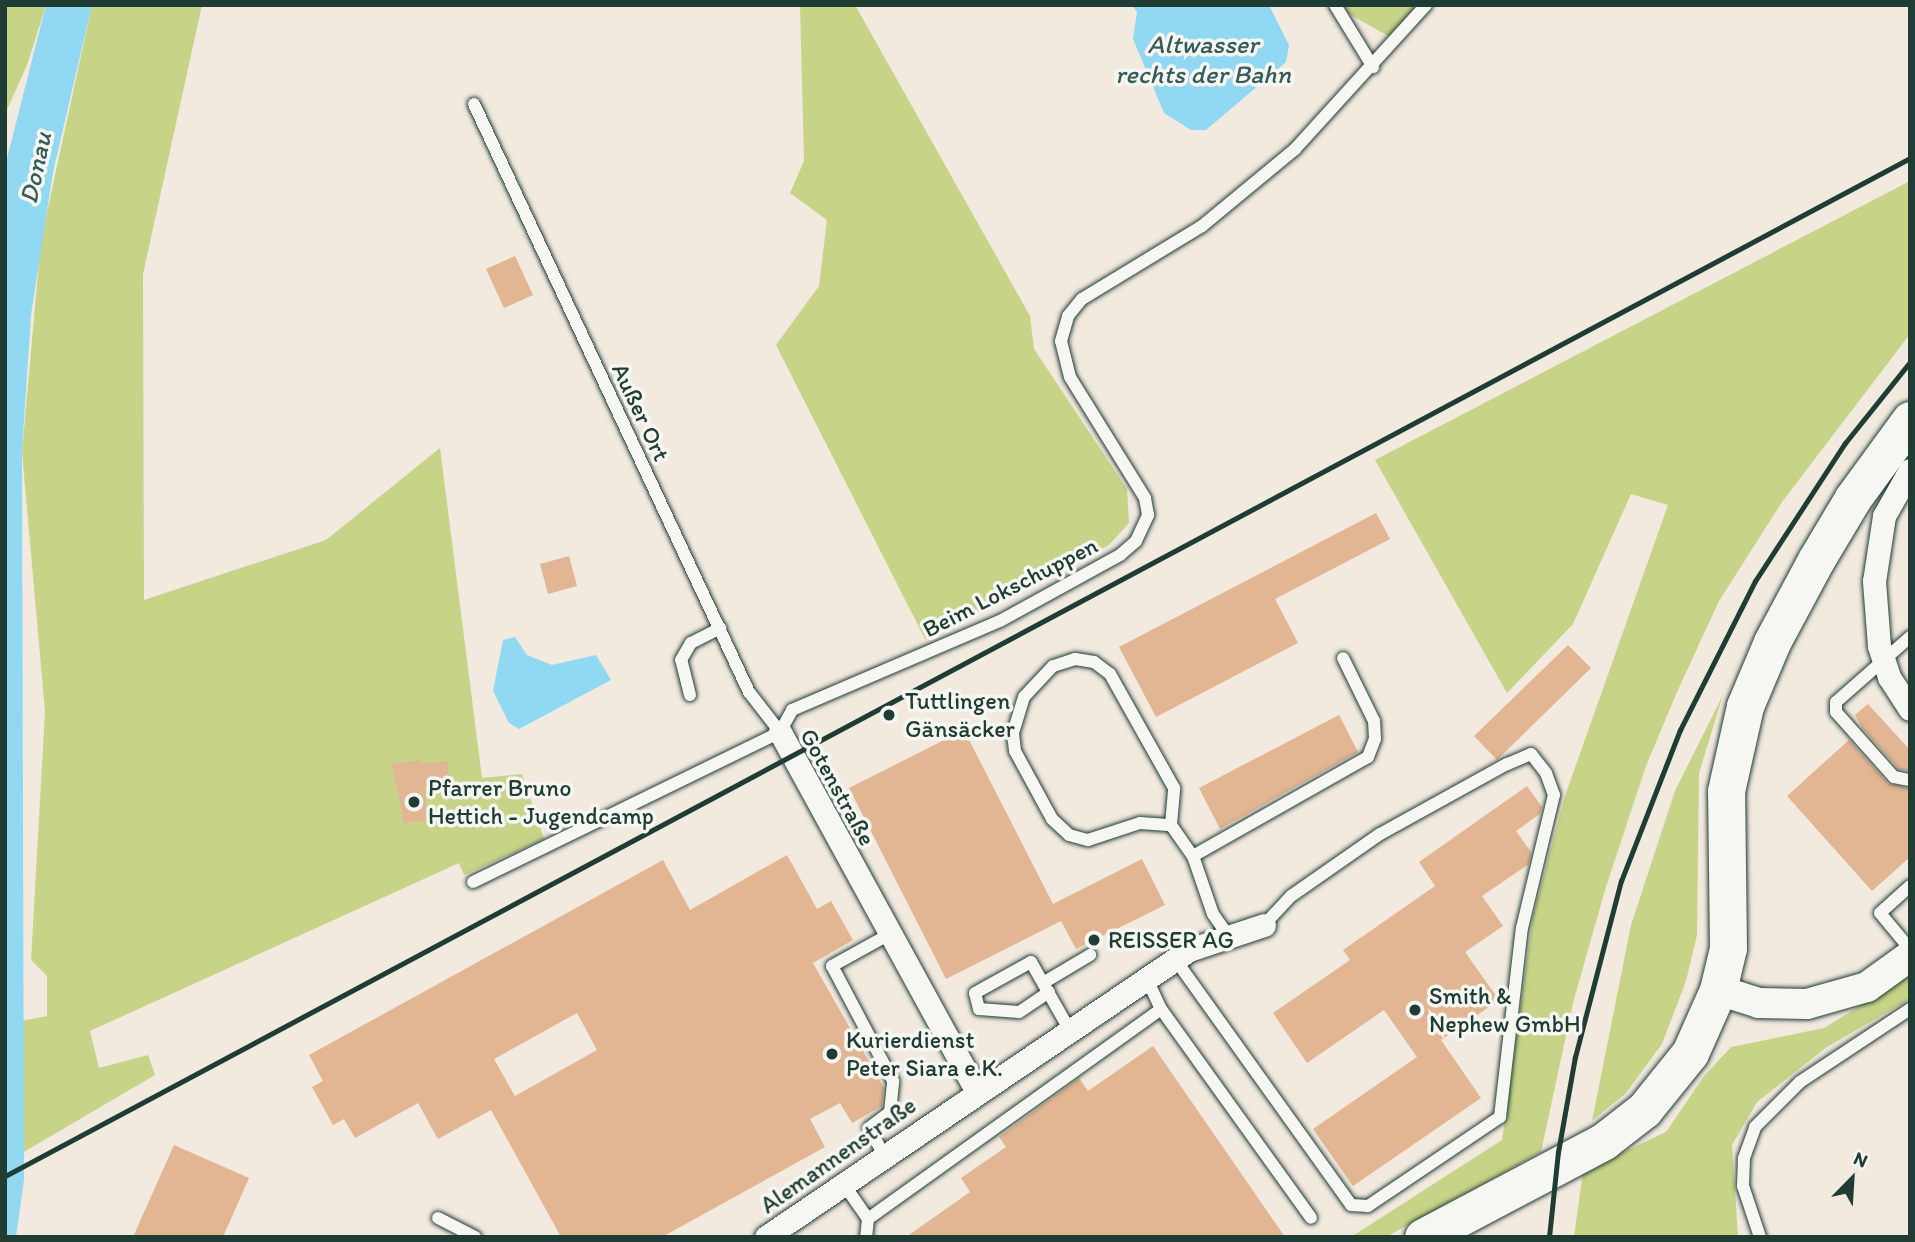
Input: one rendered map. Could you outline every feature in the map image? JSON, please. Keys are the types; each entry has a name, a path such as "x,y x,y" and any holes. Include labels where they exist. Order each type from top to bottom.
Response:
{"main road":[{"path":"1423,1237 1625,1127 1690,1053 1718,990 1728,948 1726,791 1745,706 1772,642 1816,560 1853,498 1910,421"}],"street":[{"path":"1910,470 1884,516 1874,580 1885,663 1910,709"},
{"name":"Gotenstraße","path":"780,732 976,1090"},
{"name":"Alemannenstraße","path":"766,1237 976,1090 1175,959 1264,925"},
{"path":"1718,990 1759,1003 1807,1004 1867,987 1910,956"}],"lane":[{"path":"1335,5 1373,67"},
{"name":"Beim Lokschuppen","path":"780,732 792,710 1000,621 1120,555 1136,541 1147,515 1144,498 1070,377 1061,341 1068,316 1082,299 1202,226 1295,149 1373,67 1426,5"},
{"name":"Außer Ort","path":"474,104 749,692 780,732"},
{"path":"691,695 681,660 691,643 720,628"},
{"path":"1908,641 1836,702 1836,712 1894,777 1910,780"},
{"path":"1193,856 1368,757 1375,739 1374,721 1343,658"},
{"path":"1171,825 1140,824 1088,840 1069,835 1052,819 1015,751 1013,734 1024,697 1053,666 1074,659 1094,662 1110,674 1174,788 1171,825 1193,856 1213,914 1230,937"},
{"name":"Gotenstraße","path":"473,882 780,732"},
{"path":"1175,959 1351,1205 1368,1206 1500,1117 1522,929 1554,795 1546,773 1531,754 1495,770 1380,834 1291,896 1264,925"},
{"path":"1910,886 1880,913 1910,949"},
{"path":"884,1155 869,1128 890,1112 893,1081 832,966 890,934"},
{"path":"1069,1029 1046,988 1031,962 975,993 979,1009 1019,1012 1046,988 1090,955"},
{"path":"1146,978 1161,1009 1311,1218"},
{"path":"868,1219 1161,1009"},
{"path":"1760,1237 1751,1218 1743,1186 1744,1158 1755,1127 1800,1082 1910,1009"},
{"path":"843,1183 868,1219 866,1237"},
{"path":"438,1217 475,1237"},
{"path":"1750,1237 1751,1218"}],"green space":[{"path":"5,5 46,5 27,65 5,114"},
{"path":"92,5 202,5 143,274 144,600 326,540 440,448 482,778 522,774 544,839 464,875 459,863 90,1031 99,1068 148,1055 155,1075 22,1153 21,1021 47,1016 47,976 31,960 45,712 22,452 41,240"},
{"path":"800,5 855,5 1030,316 1034,349 1127,489 1129,523 1109,545 925,639 776,345 819,286 827,220 790,193 804,161"},
{"path":"1344,5 1417,5 1390,37 1349,14"},
{"path":"1910,181 1910,334 1782,502 1719,601 1677,692 1646,766 1605,890 1573,1003 1541,1152 1386,1237 1351,1237 1502,1140 1533,916 1565,796 1668,505 1631,494 1573,624 1507,693 1375,460"},
{"path":"1723,695 1699,773 1697,935 1686,981 1662,1044 1626,1093 1592,1121 1631,925 1675,791"},
{"path":"1910,975 1910,999 1827,1047 1757,1102 1732,1145 1738,1237 1574,1237 1583,1171 1666,1132 1704,1076 1731,1047 1824,1028"}],"water":[{"name":"Donau","path":"46,5 92,5 53,172 31,315 22,452 24,1180 16,1237 5,1237 5,166"},
{"name":"Altwasser rechts der Bahn","path":"1132,5 1269,5 1289,45 1286,62 1206,130 1191,130 1164,113 1133,39 1137,12"},
{"path":"515,637 527,655 552,665 596,655 611,680 519,729 509,723 493,691 503,640"}],"building":[{"path":"515,256 533,295 504,308 486,269"},
{"path":"1376,513 1390,539 1275,599 1298,643 1156,717 1119,647"},
{"path":"569,556 577,586 548,594 540,564"},
{"path":"1568,645 1591,668 1497,760 1474,736"},
{"path":"1868,704 1910,750 1910,771 1899,769 1862,728 1855,715"},
{"path":"1339,715 1358,752 1220,829 1199,788"},
{"path":"964,730 1053,904 1142,859 1165,905 1076,949 1061,921 946,979 849,788"},
{"path":"1849,740 1888,783 1910,789 1910,857 1872,891 1787,796"},
{"path":"420,760 421,764 447,761 450,783 424,787 428,820 404,823 392,764"},
{"path":"1527,786 1542,807 1540,814 1516,831 1531,852 1529,864 1482,896 1503,926 1465,952 1499,1000 1441,1040 1481,1098 1353,1186 1313,1129 1417,1057 1384,1010 1307,1063 1273,1013 1350,960 1343,950 1435,886 1419,862"},
{"path":"787,855 817,909 831,901 853,940 813,963 884,1088 882,1106 852,1123 840,1103 810,1119 825,1147 662,1237 561,1237 491,1110 438,1139 418,1103 355,1138 344,1119 333,1125 312,1087 323,1081 309,1055 663,860 690,910","holes":["577,1013 597,1050 515,1096 494,1059"]},
{"path":"1153,1046 1285,1237 906,1237 970,1192 961,1178 1006,1147 999,1137 1079,1078 1088,1091"},
{"path":"174,1145 249,1178 223,1237 133,1237"}],"railway":[{"path":"5,1176 1910,158"},
{"path":"1549,1237 1558,1152 1575,1057 1621,881 1680,730 1755,581 1845,443 1910,362"}],"place":[{"name":"Tuttlingen Gänsäcker","path":"889,715"},
{"name":"Pfarrer Bruno Hettich - Jugendcamp","path":"414,802"},
{"name":"REISSER AG","path":"1094,940"},
{"name":"Smith & Nephew GmbH","path":"1415,1010"},
{"name":"Kurierdienst Peter Siara e.K.","path":"832,1054"}]}
